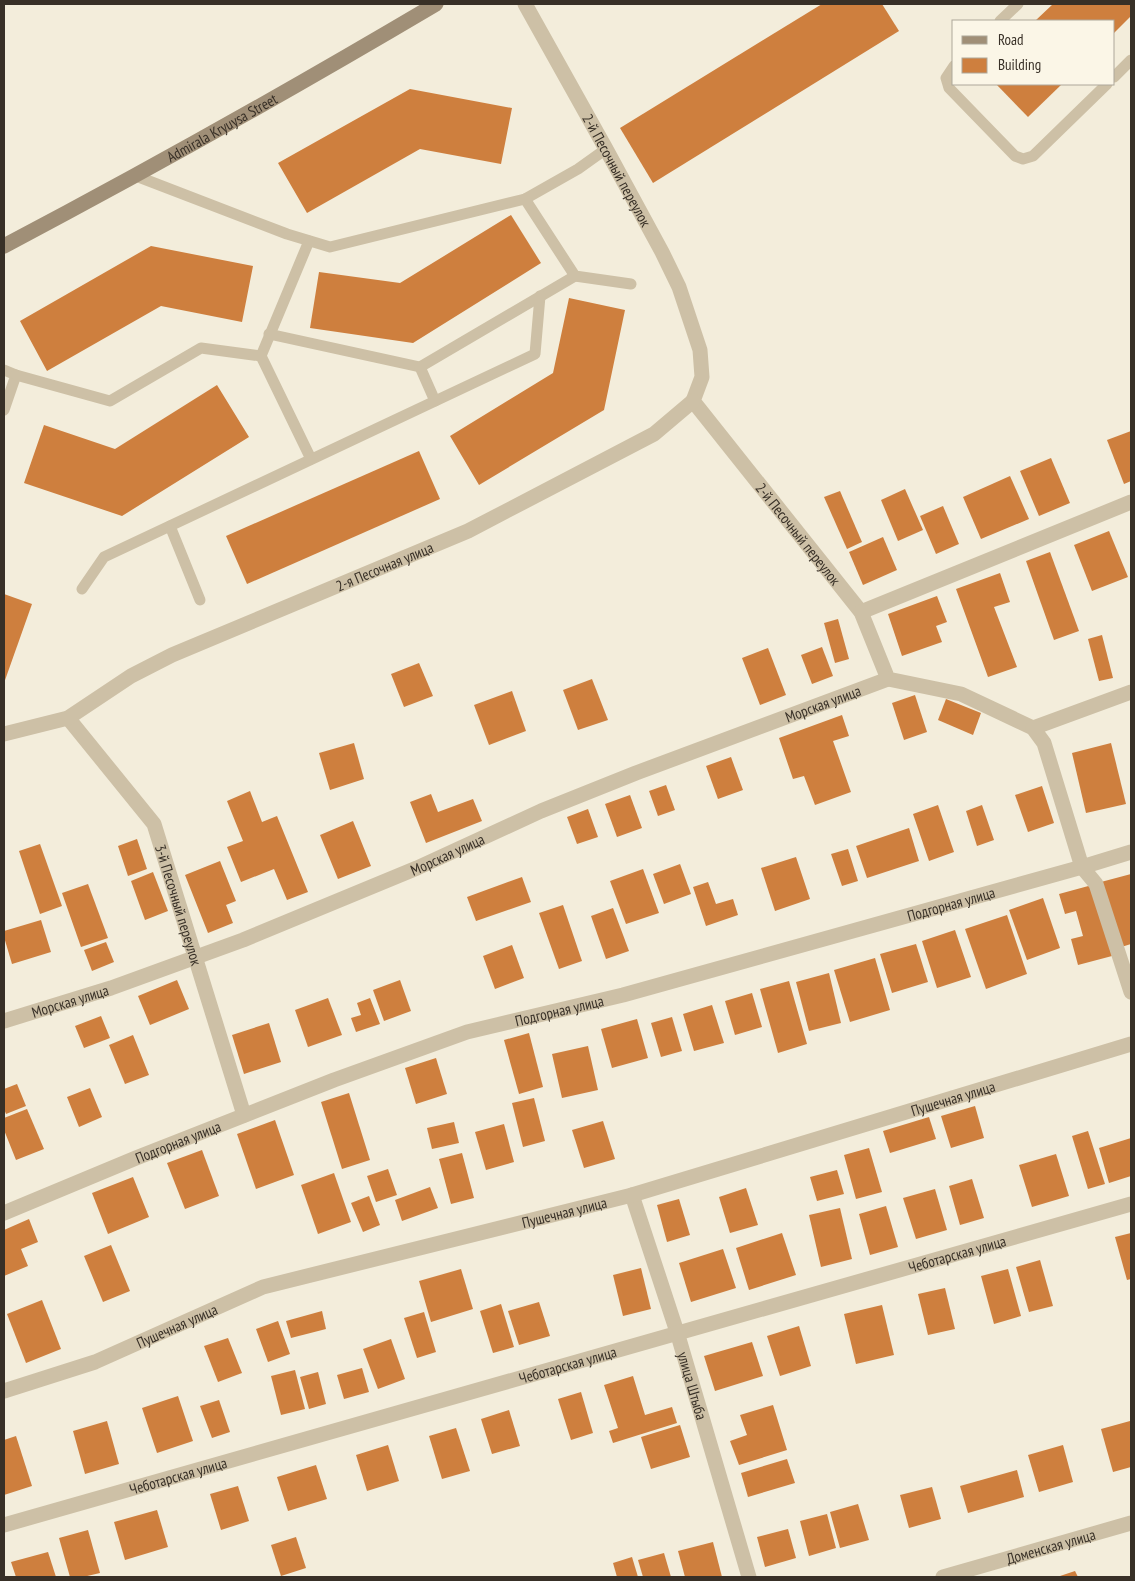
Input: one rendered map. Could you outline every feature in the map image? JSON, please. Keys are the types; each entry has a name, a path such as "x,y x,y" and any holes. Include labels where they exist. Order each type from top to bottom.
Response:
{"street":[{"name":"Admirala Kryuysa Street","path":"4,246 136,176 436,4"},
{"name":"2-й Песочный переулок","path":"525,4 662,252 678,288 700,350 702,377 694,401 861,612 888,679"},
{"name":"2-я Песочная улица","path":"4,734 68,718 131,676 172,655 468,531 654,434 694,401"},
{"path":"861,612 1131,502"},
{"path":"888,679 961,694 1033,728 1044,743 1082,868 1096,884 1131,992"},
{"name":"Морская улица","path":"4,1021 111,988 243,940 408,872 541,811 636,772 888,679"},
{"path":"1033,728 1131,692"},
{"name":"3-й Песочный переулок","path":"68,718 154,824 244,1115"},
{"name":"Подгорная улица","path":"4,1213 244,1115 467,1032 623,995 1082,868 1131,852"},
{"name":"Пушечная улица","path":"4,1391 95,1362 263,1287 632,1195 1131,1044"},
{"name":"улица Штыба","path":"632,1195 677,1332 749,1577"},
{"name":"Чеботарская улица","path":"4,1525 1131,1204"},
{"name":"Доменская улица","path":"943,1577 1131,1523"}],"lane":[{"path":"1001,20 1018,4"},
{"path":"1115,76 1131,60"},
{"path":"952,69 946,78 949,88 1015,156 1023,159 1033,156 1106,85"},
{"path":"136,176 287,234 330,247 525,199 578,169 606,149"},
{"path":"525,199 575,276"},
{"path":"309,241 261,356 311,459"},
{"path":"270,334 420,367 575,276 631,284"},
{"path":"82,589 104,557 535,354 540,296"},
{"path":"4,370 110,401 200,348 261,356"},
{"path":"420,367 435,401"},
{"path":"4,410 16,375"},
{"path":"170,526 200,600"}],"building":[{"path":"822,4 882,4 899,31 653,183 620,128"},
{"path":"1053,4 1131,4 1131,16 1115,32 1115,20 1036,20"},
{"path":"997,85 1061,85 1028,117"},
{"path":"410,89 512,108 501,164 420,149 307,213 278,163"},
{"path":"511,215 541,263 413,343 310,328 319,272 400,283"},
{"path":"151,246 253,266 242,322 161,306 47,371 20,321"},
{"path":"569,298 625,310 604,410 479,485 450,436 553,373"},
{"path":"217,385 249,437 122,516 24,483 44,425 115,449"},
{"path":"1131,431 1131,481 1124,484 1107,440"},
{"path":"419,451 440,499 247,584 226,536"},
{"path":"1051,458 1070,503 1039,516 1020,471"},
{"path":"1010,476 1029,519 981,539 963,497"},
{"path":"905,489 923,530 898,541 881,500"},
{"path":"840,491 862,542 847,549 824,497"},
{"path":"943,506 959,544 936,554 920,516"},
{"path":"1109,531 1128,577 1092,591 1074,545"},
{"path":"883,537 897,570 863,585 849,552"},
{"path":"1050,552 1079,631 1054,640 1026,561"},
{"path":"1000,573 1010,602 994,607 1017,667 988,677 956,589"},
{"path":"4,594 32,604 4,683"},
{"path":"937,596 947,622 936,626 942,642 902,656 888,614"},
{"path":"838,619 849,659 835,663 824,623"},
{"path":"1102,635 1113,678 1099,681 1088,639"},
{"path":"822,647 833,676 812,684 801,655"},
{"path":"768,648 786,695 760,705 742,658"},
{"path":"419,663 433,696 404,707 391,674"},
{"path":"592,679 608,720 578,730 563,690"},
{"path":"512,691 526,731 489,745 474,705"},
{"path":"915,695 927,732 904,740 892,703"},
{"path":"946,699 981,713 973,735 938,720"},
{"path":"842,715 849,736 833,741 851,792 815,805 804,776 793,779 779,738"},
{"path":"354,743 364,779 330,790 319,753"},
{"path":"1111,743 1126,804 1086,813 1072,753"},
{"path":"731,757 743,790 718,799 706,766"},
{"path":"666,785 675,810 658,816 649,791"},
{"path":"1042,786 1054,823 1028,832 1015,795"},
{"path":"250,791 262,822 277,816 308,892 287,900 274,869 241,882 227,847 243,841 227,801"},
{"path":"431,794 438,812 473,799 482,821 426,843 410,802"},
{"path":"630,795 642,828 617,837 605,804"},
{"path":"938,805 954,852 929,861 913,814"},
{"path":"982,805 994,840 977,846 966,811"},
{"path":"588,809 598,837 577,844 567,817"},
{"path":"353,821 371,866 338,879 320,835"},
{"path":"909,828 919,861 867,878 856,846"},
{"path":"137,839 147,869 128,876 118,846"},
{"path":"40,844 62,906 40,914 19,851"},
{"path":"848,849 858,881 842,886 831,854"},
{"path":"796,857 810,899 775,911 761,868"},
{"path":"220,861 236,901 226,905 233,923 208,933 185,875"},
{"path":"680,864 691,894 664,904 653,874"},
{"path":"643,869 659,913 626,924 610,881"},
{"path":"153,872 168,911 145,920 131,881"},
{"path":"1131,874 1131,944 1118,948 1101,882"},
{"path":"522,877 531,902 476,921 467,897"},
{"path":"708,882 716,904 733,899 738,915 706,926 693,887"},
{"path":"88,884 108,938 81,947 62,893"},
{"path":"1092,885 1112,956 1078,965 1071,939 1083,936 1076,911 1065,914 1059,894"},
{"path":"1043,898 1060,948 1027,960 1009,910"},
{"path":"563,905 582,961 559,969 539,913"},
{"path":"613,908 629,951 606,959 591,916"},
{"path":"1007,915 1027,974 986,989 965,929"},
{"path":"41,920 51,952 12,964 4,931"},
{"path":"955,930 971,977 937,988 922,941"},
{"path":"106,942 114,962 92,971 84,950"},
{"path":"916,944 928,982 892,993 880,954"},
{"path":"512,945 524,978 495,989 483,956"},
{"path":"875,958 890,1010 850,1022 834,970"},
{"path":"829,973 841,1023 809,1031 796,982"},
{"path":"177,980 189,1009 150,1025 138,996"},
{"path":"400,980 411,1011 384,1021 373,990"},
{"path":"789,981 807,1044 778,1053 760,989"},
{"path":"752,993 762,1027 735,1035 725,1001"},
{"path":"328,998 342,1035 308,1047 295,1010"},
{"path":"370,998 380,1024 356,1032 351,1018 361,1015 357,1003"},
{"path":"712,1005 724,1043 694,1051 683,1014"},
{"path":"101,1016 110,1038 84,1048 75,1026"},
{"path":"672,1017 682,1051 661,1057 651,1023"},
{"path":"637,1019 648,1058 612,1068 601,1029"},
{"path":"269,1023 281,1062 244,1074 232,1035"},
{"path":"529,1033 543,1087 519,1094 504,1040"},
{"path":"133,1035 149,1075 125,1084 109,1045"},
{"path":"588,1046 598,1090 562,1098 552,1054"},
{"path":"436,1058 447,1094 416,1104 405,1068"},
{"path":"17,1084 26,1106 6,1114 4,1109 4,1089"},
{"path":"90,1088 102,1117 79,1127 67,1097"},
{"path":"349,1093 370,1160 342,1169 321,1102"},
{"path":"534,1098 545,1141 523,1147 512,1103"},
{"path":"975,1106 984,1138 951,1148 941,1116"},
{"path":"27,1109 44,1149 16,1160 4,1130 4,1118"},
{"path":"929,1117 936,1139 890,1153 883,1131"},
{"path":"275,1120 294,1175 256,1189 237,1134"},
{"path":"603,1121 615,1159 584,1168 572,1130"},
{"path":"454,1122 459,1143 432,1149 427,1128"},
{"path":"504,1124 514,1162 486,1170 475,1132"},
{"path":"1088,1131 1105,1184 1088,1189 1072,1136"},
{"path":"1131,1138 1131,1176 1109,1183 1099,1148"},
{"path":"869,1148 882,1192 856,1199 844,1155"},
{"path":"202,1150 219,1196 185,1209 167,1163"},
{"path":"462,1153 474,1198 451,1204 439,1159"},
{"path":"1056,1154 1069,1196 1032,1207 1019,1165"},
{"path":"388,1169 397,1195 376,1202 367,1176"},
{"path":"837,1170 844,1194 817,1201 810,1177"},
{"path":"334,1173 351,1222 318,1234 301,1185"},
{"path":"133,1177 149,1217 108,1234 92,1193"},
{"path":"972,1179 984,1218 960,1225 949,1186"},
{"path":"430,1187 438,1208 402,1221 395,1200"},
{"path":"746,1188 758,1225 730,1233 719,1197"},
{"path":"935,1189 947,1230 916,1239 903,1198"},
{"path":"369,1196 380,1225 363,1232 351,1203"},
{"path":"679,1199 690,1235 667,1242 657,1205"},
{"path":"886,1206 898,1247 870,1255 859,1214"},
{"path":"840,1208 852,1259 821,1267 809,1215"},
{"path":"29,1219 38,1242 21,1249 28,1266 4,1276 4,1230"},
{"path":"782,1233 796,1275 749,1290 736,1248"},
{"path":"1131,1233 1131,1279 1127,1280 1115,1237"},
{"path":"111,1245 130,1291 103,1302 84,1256"},
{"path":"723,1249 736,1288 691,1302 679,1263"},
{"path":"1040,1260 1053,1306 1029,1312 1016,1267"},
{"path":"641,1268 651,1309 623,1316 613,1275"},
{"path":"461,1269 473,1309 431,1322 419,1281"},
{"path":"1008,1269 1021,1316 994,1324 981,1276"},
{"path":"945,1288 955,1329 928,1335 918,1294"},
{"path":"42,1300 61,1349 26,1363 7,1314"},
{"path":"539,1302 550,1336 519,1345 508,1311"},
{"path":"501,1304 514,1347 493,1353 480,1311"},
{"path":"882,1305 894,1355 856,1364 844,1314"},
{"path":"322,1311 326,1329 291,1338 286,1321"},
{"path":"424,1312 436,1352 417,1358 404,1318"},
{"path":"278,1321 290,1354 268,1362 256,1329"},
{"path":"799,1326 811,1366 780,1376 767,1336"},
{"path":"228,1338 242,1373 218,1382 204,1346"},
{"path":"391,1339 405,1379 378,1389 363,1349"},
{"path":"752,1342 763,1376 715,1391 704,1356"},
{"path":"362,1368 369,1392 344,1399 337,1375"},
{"path":"295,1370 305,1409 281,1415 271,1376"},
{"path":"318,1372 326,1404 309,1409 300,1377"},
{"path":"633,1376 645,1415 672,1407 677,1423 613,1443 609,1431 618,1428 604,1385"},
{"path":"581,1392 593,1433 571,1440 558,1399"},
{"path":"178,1396 193,1441 157,1453 142,1408"},
{"path":"219,1400 230,1432 212,1438 200,1406"},
{"path":"773,1405 787,1450 739,1465 730,1441 747,1435 740,1415"},
{"path":"509,1410 520,1446 492,1454 481,1419"},
{"path":"107,1421 119,1464 85,1474 73,1431"},
{"path":"1130,1421 1131,1467 1113,1472 1101,1429"},
{"path":"680,1425 690,1457 651,1469 641,1437"},
{"path":"456,1428 470,1471 442,1479 429,1436"},
{"path":"16,1436 32,1486 4,1495 4,1440"},
{"path":"388,1445 399,1481 367,1491 356,1455"},
{"path":"1063,1445 1073,1482 1039,1492 1028,1455"},
{"path":"787,1459 795,1483 748,1497 741,1473"},
{"path":"316,1465 327,1499 288,1511 277,1477"},
{"path":"1017,1470 1024,1497 968,1513 960,1486"},
{"path":"238,1486 249,1521 221,1530 210,1494"},
{"path":"932,1487 941,1519 909,1528 900,1495"},
{"path":"858,1504 869,1540 840,1548 830,1512"},
{"path":"157,1510 168,1547 125,1560 114,1522"},
{"path":"827,1514 836,1548 809,1556 800,1521"},
{"path":"788,1529 796,1558 765,1567 757,1537"},
{"path":"88,1530 100,1573 83,1577 70,1577 59,1538"},
{"path":"296,1537 306,1568 281,1576 271,1545"},
{"path":"713,1542 722,1577 685,1577 678,1551"},
{"path":"48,1552 56,1577 16,1577 11,1562"},
{"path":"664,1553 671,1577 643,1577 638,1560"},
{"path":"632,1557 638,1577 617,1577 613,1563"},
{"path":"1075,1571 1078,1577 1057,1577"}]}
